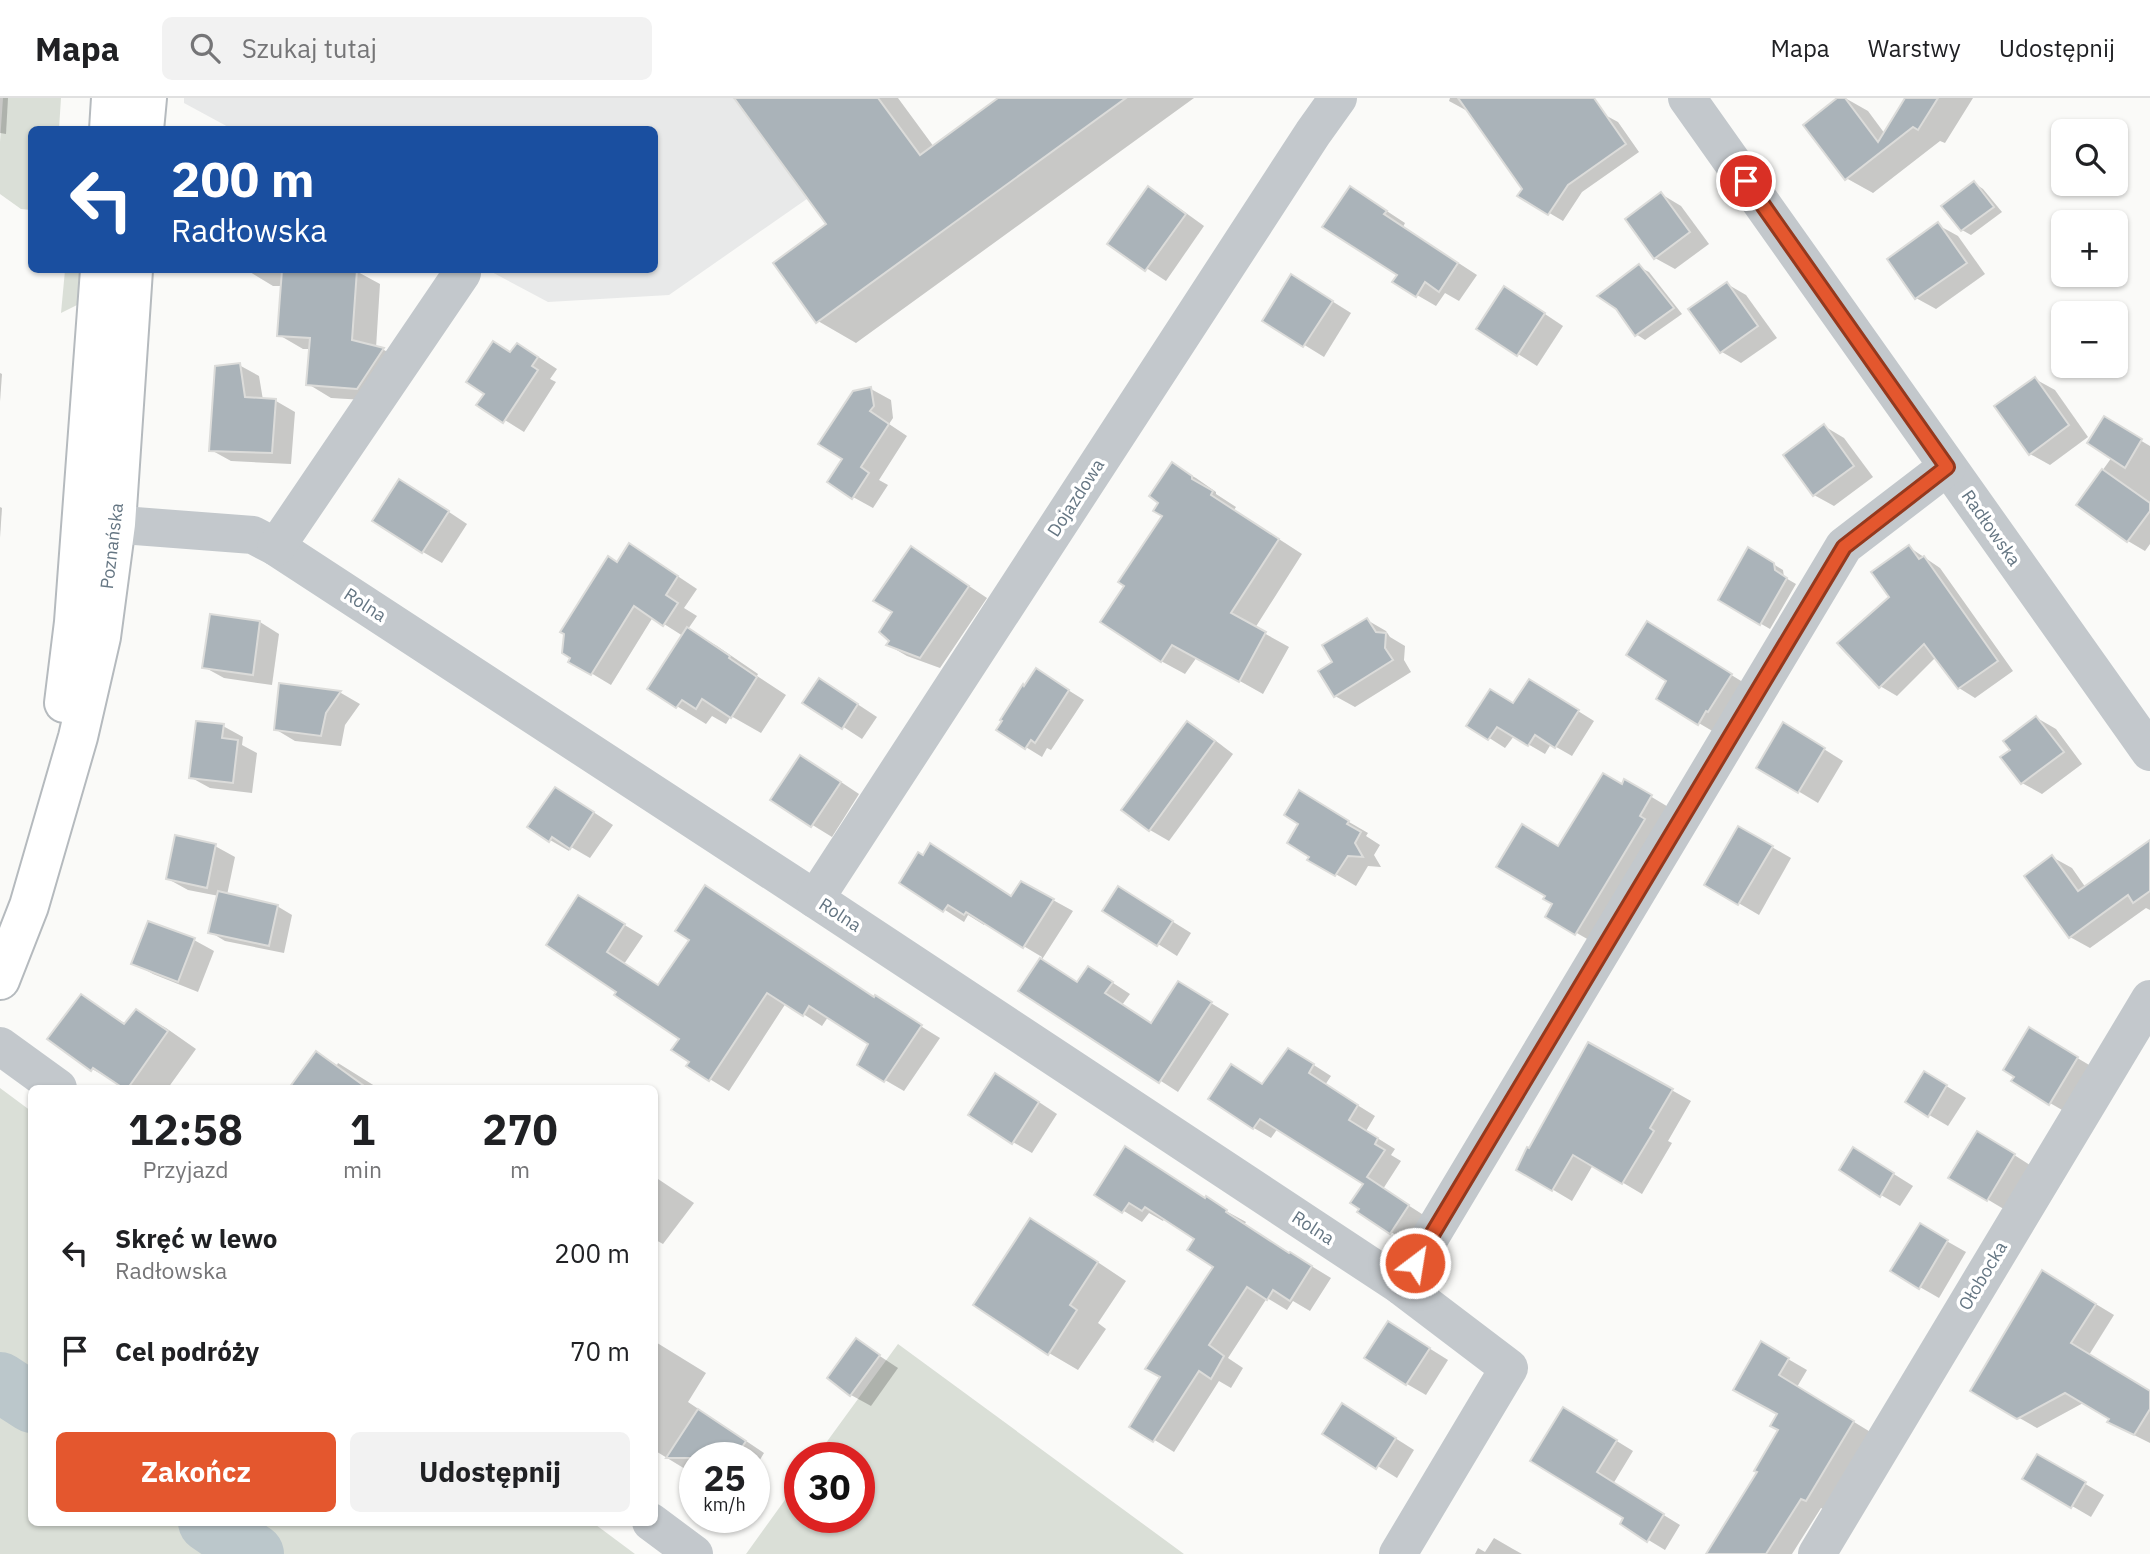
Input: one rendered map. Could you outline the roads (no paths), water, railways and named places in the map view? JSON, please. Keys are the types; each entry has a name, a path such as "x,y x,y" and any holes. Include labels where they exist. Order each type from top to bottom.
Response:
{"main road":[{"path":"109,126 111,98"},
{"path":"144,126 147,98"},
{"name":"Poznańska","path":"0,980 29,906 78,737 101,638 100,273"},
{"name":"Poznańska","path":"99,523 133,273"}],"street":[{"name":"Dojazdowa","path":"815,899 1338,98"},
{"name":"Radłowska","path":"1687,98 2150,752"},
{"path":"276,547 462,274"},
{"path":"1401,1286 1844,547 1947,467"},
{"name":"Rolna","path":"99,523 253,535 276,547 1401,1286 1509,1368 1398,1554"},
{"name":"Ołobocka","path":"1817,1554 2150,999"},
{"path":"0,1046 54,1085"},
{"path":"656,1526 694,1554"}],"waterway":[{"path":"0,1382 28,1400"},
{"path":"214,1526 254,1554"}]}
